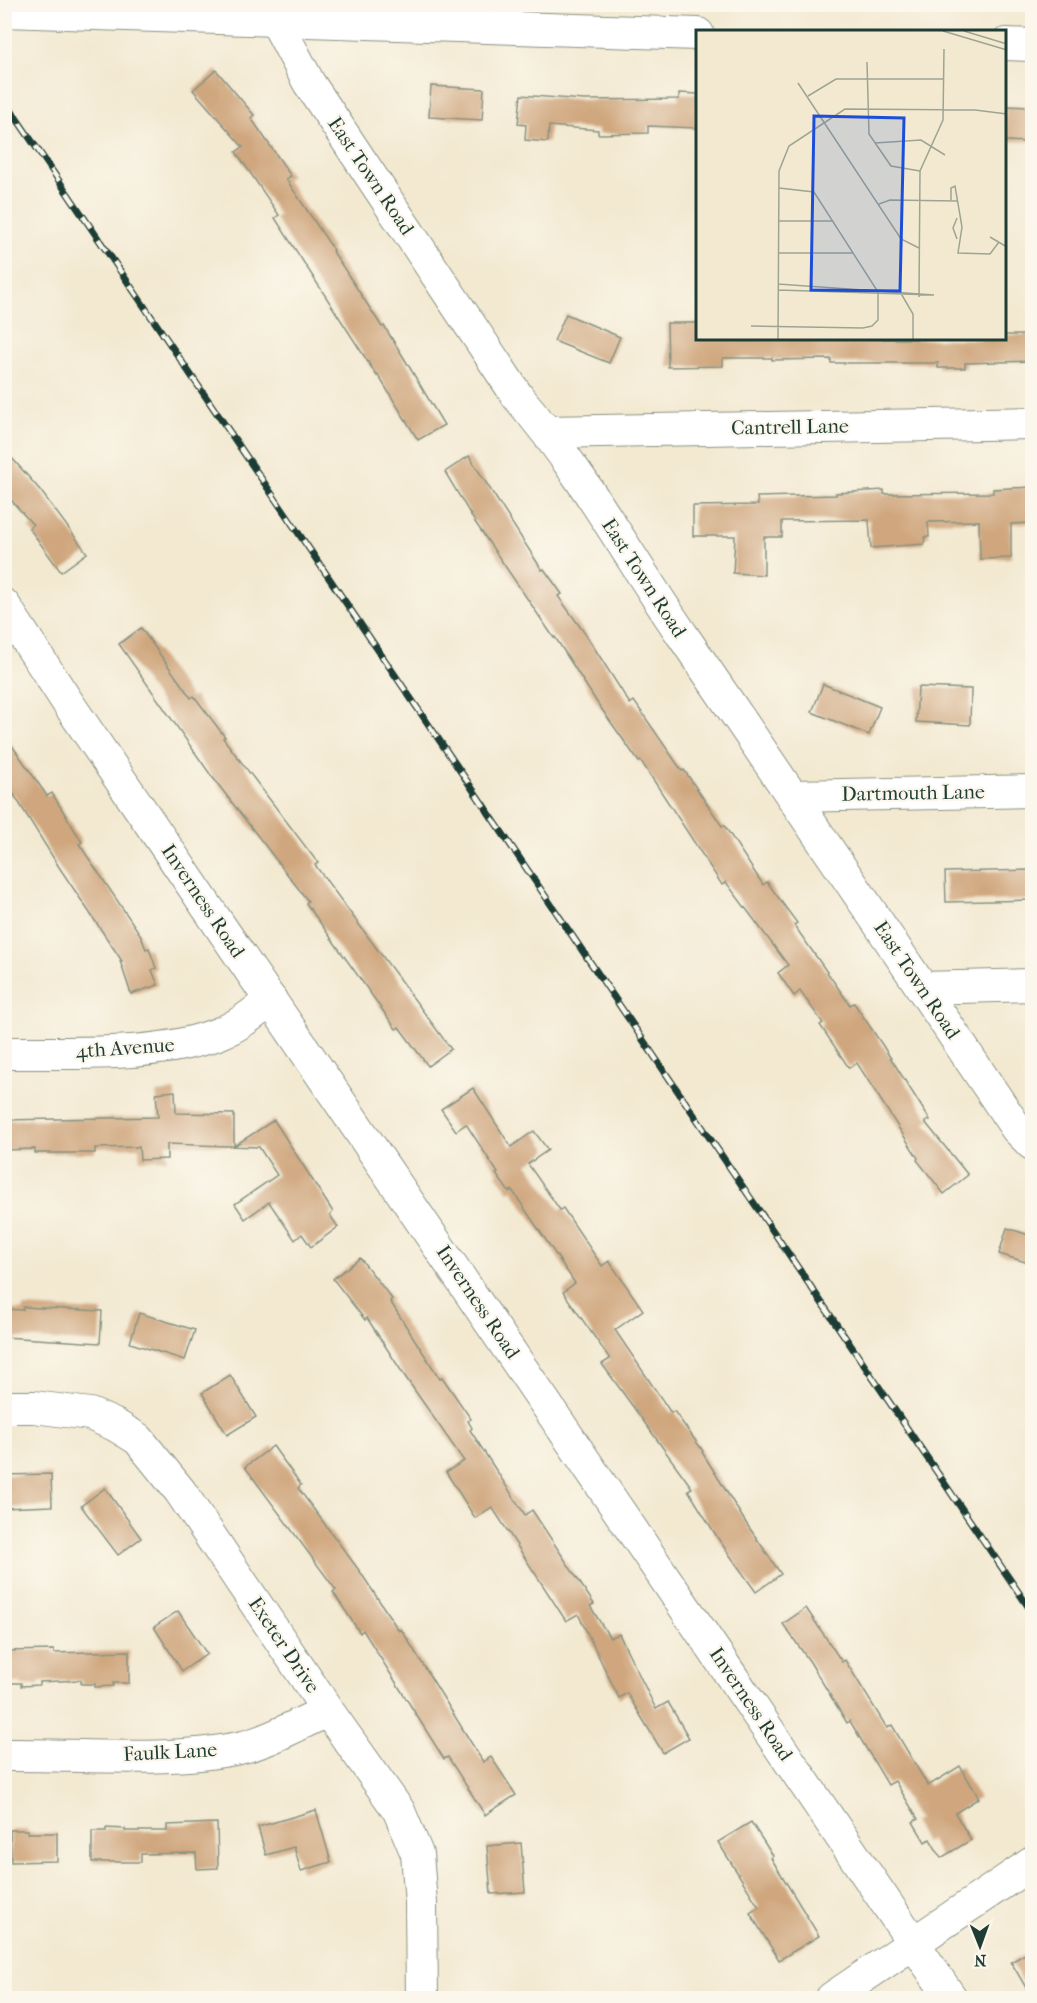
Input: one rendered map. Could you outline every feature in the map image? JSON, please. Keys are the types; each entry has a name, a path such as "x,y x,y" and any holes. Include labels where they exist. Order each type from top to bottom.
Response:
{"street":[{"path":"10,9 271,12 696,34"},
{"name":"East Town Road","path":"271,12 309,83 518,397 548,432 683,637 794,796 1017,1129 1032,1144"},
{"path":"1007,44 1032,45"},
{"name":"Cantrell Lane","path":"548,432 1032,423"},
{"name":"Inverness Road","path":"4,605 270,1000 297,1036 951,1998"},
{"name":"Dartmouth Lane","path":"794,796 1032,791"},
{"path":"922,988 1032,985"},
{"name":"4th Avenue","path":"4,1053 142,1050 183,1045 221,1033 245,1020 270,1000"},
{"name":"Exeter Drive","path":"4,1407 34,1407 90,1414 115,1425 138,1439 180,1491 328,1711 399,1811 417,1854 421,1903 422,1998"},
{"name":"Faulk Lane","path":"4,1755 192,1754 240,1748 281,1733 328,1711"},
{"path":"832,1998 1032,1863"}],"building":[{"path":"216,70 254,115 251,118 291,176 286,179 382,327 384,326 444,425 418,440 275,218 279,215 236,152 243,147 193,90"},
{"path":"431,86 484,89 482,120 429,117"},
{"path":"679,93 696,94 696,128 648,126 648,133 598,134 598,130 549,126 548,142 525,140 526,125 518,124 521,95 584,100 679,99"},
{"path":"1007,106 1032,107 1032,142 1007,141"},
{"path":"566,314 620,337 609,363 554,341"},
{"path":"667,323 696,323 696,340 1007,340 1007,335 1032,335 1032,361 965,363 965,368 938,368 938,363 831,363 831,359 772,360 772,358 723,358 723,366 668,367"},
{"path":"4,449 40,490 87,553 61,572 29,528 33,525 4,492"},
{"path":"469,456 542,570 544,569 562,594 558,596 630,704 634,701 682,771 684,770 722,826 724,825 763,885 767,882 797,923 794,925 850,1005 854,1003 883,1046 930,1120 925,1122 968,1175 944,1194 917,1160 918,1158 857,1063 849,1068 820,1025 823,1023 800,991 794,996 778,973 788,965 726,882 722,885 641,761 639,762 598,704 555,637 475,522 445,472"},
{"path":"1032,487 1032,523 1011,524 1011,558 980,559 979,521 928,522 929,537 925,537 924,544 871,548 869,520 782,521 782,537 764,537 764,575 733,573 735,536 693,536 693,506 758,505 757,497 836,495 836,493 884,490 884,494 993,493 993,489"},
{"path":"141,628 191,698 194,696 318,863 315,865 451,1049 428,1066 399,1027 396,1029 306,903 308,901 210,774 119,644"},
{"path":"823,684 880,707 869,735 812,712"},
{"path":"918,687 971,689 970,725 916,722"},
{"path":"4,734 47,796 52,793 82,842 79,844 140,934 146,949 149,948 156,968 152,970 158,985 131,994 120,961 122,961 13,793 4,799"},
{"path":"1032,870 1032,900 946,902 945,872"},
{"path":"473,1088 511,1147 534,1131 548,1150 528,1164 560,1210 563,1208 602,1266 609,1261 643,1310 615,1330 671,1413 674,1411 703,1451 746,1523 781,1574 756,1592 719,1540 688,1490 692,1488 602,1364 610,1359 563,1292 575,1283 512,1190 509,1192 496,1174 498,1173 466,1124 456,1131 441,1109"},
{"path":"175,1091 176,1113 234,1114 234,1146 274,1120 333,1212 330,1215 338,1227 311,1247 302,1234 295,1240 269,1202 245,1219 235,1204 277,1175 259,1147 167,1144 167,1159 140,1160 139,1147 95,1148 95,1153 35,1153 35,1149 4,1150 4,1120 158,1117 156,1093"},
{"path":"1007,1228 1032,1236 1032,1264 999,1254"},
{"path":"360,1258 392,1299 390,1301 440,1379 442,1377 471,1419 468,1421 472,1428 470,1430 525,1515 532,1510 594,1604 590,1606 610,1638 619,1634 656,1709 668,1702 689,1738 663,1753 627,1693 619,1698 578,1614 566,1621 492,1507 475,1518 446,1472 464,1461 367,1318 365,1320 333,1279"},
{"path":"23,1307 102,1311 100,1343 4,1337 4,1309 23,1310"},
{"path":"139,1313 195,1330 185,1360 130,1343"},
{"path":"230,1375 256,1417 227,1435 202,1393"},
{"path":"273,1446 301,1485 298,1488 361,1573 399,1631 401,1629 483,1762 491,1757 516,1795 485,1815 448,1757 444,1759 363,1630 360,1633 333,1592 336,1590 245,1467"},
{"path":"51,1474 52,1506 4,1508 4,1475"},
{"path":"105,1488 141,1538 118,1555 81,1506"},
{"path":"806,1608 842,1662 845,1660 887,1728 892,1725 928,1786 960,1766 979,1798 955,1813 971,1840 941,1858 930,1839 925,1842 913,1822 918,1819 895,1781 888,1785 850,1721 847,1723 810,1662 783,1624"},
{"path":"178,1611 207,1654 182,1671 154,1627"},
{"path":"54,1650 54,1653 129,1651 129,1683 113,1683 113,1686 95,1687 95,1684 81,1684 81,1680 39,1682 39,1685 21,1686 21,1683 7,1683 6,1651"},
{"path":"316,1810 331,1862 301,1871 294,1847 266,1855 258,1827"},
{"path":"751,1822 819,1936 779,1960 750,1913 759,1907 718,1842"},
{"path":"217,1823 218,1868 197,1869 196,1853 141,1854 141,1862 92,1862 92,1831 106,1831 106,1828 125,1829 125,1831 167,1831 167,1825"},
{"path":"10,1830 28,1830 28,1833 57,1833 57,1861 11,1862"},
{"path":"521,1843 525,1892 491,1894 487,1846"},
{"path":"1032,1950 1032,1998 1011,1962"}],"railway":[{"path":"4,100 1032,1612"}]}
